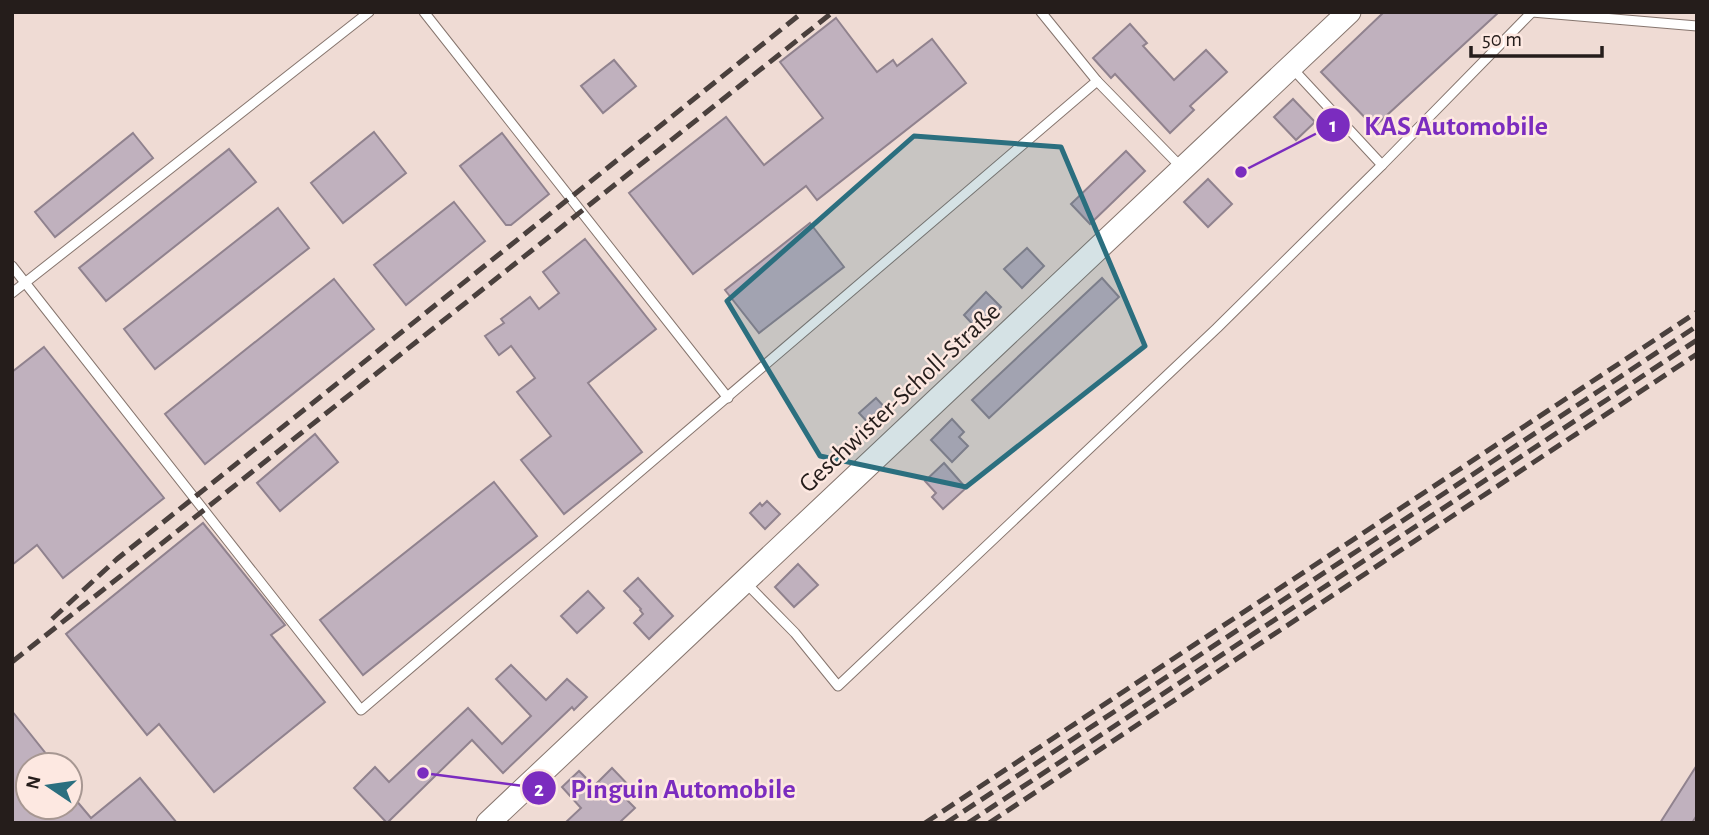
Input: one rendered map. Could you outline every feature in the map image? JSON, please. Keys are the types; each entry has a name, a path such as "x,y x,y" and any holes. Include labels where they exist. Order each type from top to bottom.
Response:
{"street":[{"name":"Geschwister-Scholl-Straße","path":"488,823 1349,12"}],"lane":[{"path":"12,293 369,12"},
{"path":"424,12 728,398"},
{"path":"1041,12 1097,81 1182,168"},
{"path":"744,581 795,633 838,686 1217,328 1532,12 1697,26"},
{"path":"1291,67 1382,165"},
{"path":"12,266 361,710 1097,81"}],"highlighted area":[{"path":"914,136 1061,147 1145,346 966,487 820,456 727,301"}],"building":[{"path":"1384,12 1499,12 1374,127 1321,72"},
{"path":"836,18 877,72 893,60 897,66 932,39 966,83 817,200 806,186 693,274 629,193 726,117 764,165 823,118 780,62"},
{"path":"1130,24 1147,43 1143,46 1174,80 1206,50 1227,72 1190,106 1194,110 1170,133 1115,74 1111,78 1093,58"},
{"path":"614,60 636,86 603,113 581,86"},
{"path":"1293,99 1315,122 1296,140 1274,117"},
{"path":"374,132 406,173 343,223 311,183"},
{"path":"133,133 153,158 55,237 35,212"},
{"path":"502,133 549,194 511,225 506,225 460,166"},
{"path":"229,149 256,182 106,301 79,268"},
{"path":"1126,151 1145,171 1090,224 1071,204"},
{"path":"1208,179 1232,204 1208,227 1184,202"},
{"path":"454,202 485,241 406,305 374,265"},
{"path":"278,208 309,248 155,369 124,329"},
{"path":"810,223 844,267 759,333 725,290"},
{"path":"585,239 656,329 588,383 642,452 564,514 521,460 551,436 517,392 535,378 511,346 499,355 485,336 504,323 501,319 530,297 539,309 559,293 543,272"},
{"path":"1027,248 1044,266 1022,288 1004,269"},
{"path":"1102,278 1119,297 989,418 972,400"},
{"path":"334,279 374,329 205,464 165,414"},
{"path":"986,292 1001,307 978,330 964,315"},
{"path":"44,347 164,498 63,578 37,545 12,565 12,372"},
{"path":"876,398 889,412 872,427 859,413"},
{"path":"952,419 964,432 959,437 968,446 952,462 931,440"},
{"path":"315,434 338,462 280,511 257,483"},
{"path":"944,463 966,488 943,509 932,497 936,493 925,481"},
{"path":"494,482 537,536 363,675 320,620"},
{"path":"767,501 780,514 765,529 750,513 760,503 762,506"},
{"path":"203,523 285,625 271,635 325,702 214,792 159,724 147,735 66,634"},
{"path":"798,564 818,585 794,607 775,587"},
{"path":"638,578 673,616 649,639 634,623 643,614 641,609 624,591"},
{"path":"588,591 604,608 577,633 561,616"},
{"path":"511,665 546,700 567,679 587,697 574,710 572,707 503,773 472,740 387,823 354,788 375,767 389,782 468,708 502,744 531,716 496,679"},
{"path":"12,711 44,751 14,751 14,821 84,821 84,810 91,818 140,778 177,823 12,823"},
{"path":"1697,765 1697,815 1692,823 1660,823"},
{"path":"612,768 634,791 626,799 635,808 619,823 565,823 581,808 562,787 579,771 594,786"}],"railway":[{"path":"52,619 117,559 803,12"},
{"path":"12,662 833,12"},
{"path":"925,823 1697,312"},
{"path":"946,823 1697,326"},
{"path":"968,823 1697,340"},
{"path":"989,823 1697,354"}],"place":[{"name":"KAS Automobile","path":"1241,172"},
{"name":"Pinguin Automobile","path":"423,773"}]}
